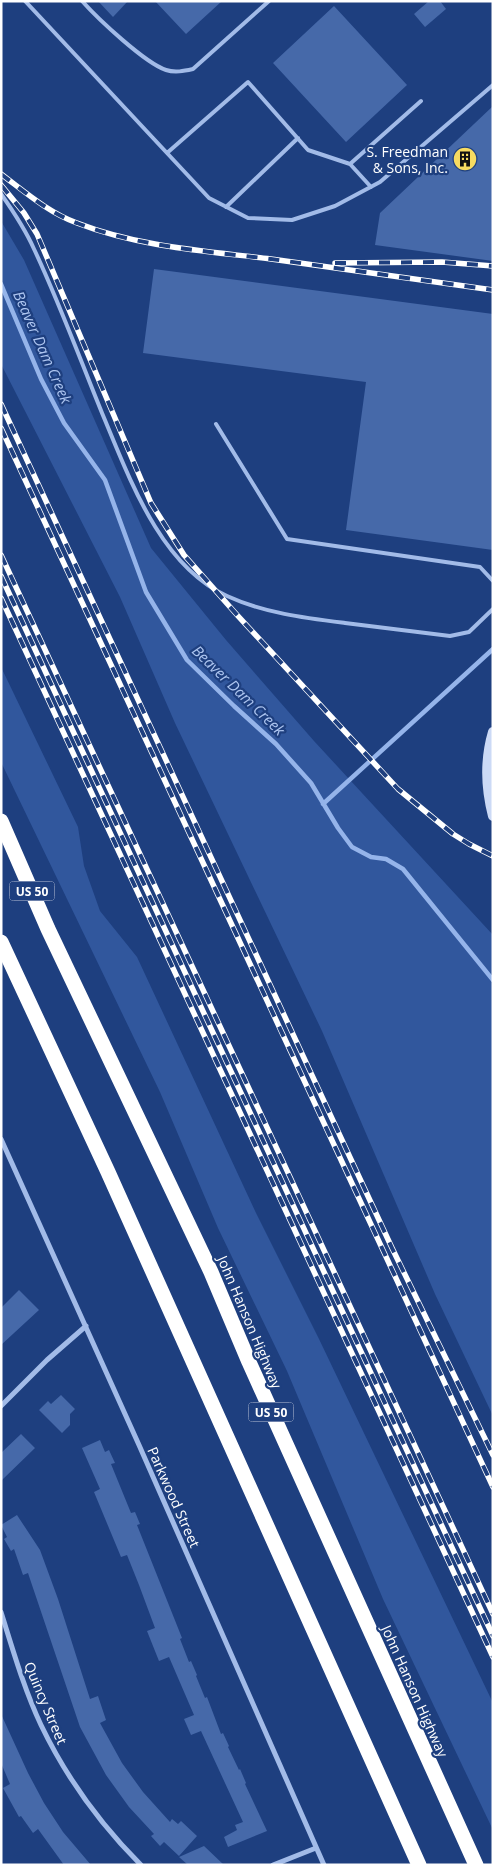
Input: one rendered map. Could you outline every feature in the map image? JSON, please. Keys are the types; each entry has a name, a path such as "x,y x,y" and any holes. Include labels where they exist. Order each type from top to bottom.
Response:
{"highway":[{"name":"John Hanson Highway","path":"1,821 48,929 211,1272 253,1371 476,1865"},
{"path":"1,942 108,1172 420,1865"}],"main road":[{"path":"493,732 488,787 493,816"}],"street":[{"name":"Parkwood Street","path":"1,1139 86,1326 324,1865"},
{"path":"1,1406 47,1360 86,1326"},
{"name":"Quincy Street","path":"1,1612 16,1661 40,1723 61,1764 84,1799 121,1845 141,1865"},
{"path":"273,1865 316,1848"}],"lane":[{"path":"25,1 209,198 248,218 292,220 335,206 372,187 493,85"},
{"path":"82,1 99,20 154,65 167,70 182,71 193,69 270,1"},
{"path":"167,153 248,82 308,150 350,164 372,187"},
{"path":"350,164 421,100"},
{"path":"226,207 298,138"},
{"path":"1,194 35,249 122,460 144,507 179,560 194,576 225,596 276,612 313,619 450,636 468,632 493,609"},
{"path":"216,424 287,539 480,567 493,581"}],"shaded area":[{"path":"1,221 24,260 151,548 226,640 314,741 493,935 493,1416 435,1294 322,1031 175,723 120,597 1,364"},
{"path":"1,667 78,827 84,866 100,911 137,957 256,1213 319,1339 493,1703 493,1830 383,1599 287,1371 218,1228 160,1092 1,762"}],"building":[{"path":"98,1 128,1 113,17"},
{"path":"155,1 222,1 186,34"},
{"path":"429,1 440,1 446,9 425,27 414,14"},
{"path":"334,6 407,85 346,142 273,63"},
{"name":"S. Freedman & Sons, Inc.","path":"493,106 493,261 375,245 380,213"},
{"path":"154,269 493,314 493,550 346,530 366,382 143,353"},
{"path":"19,1290 39,1310 1,1345 1,1308"},
{"path":"61,1395 75,1409 70,1414 70,1425 62,1433 39,1410 48,1401 51,1404"},
{"path":"21,1434 35,1448 1,1481 1,1453"},
{"path":"100,1440 105,1452 109,1450 115,1463 111,1464 131,1513 135,1512 140,1524 137,1525 182,1638 180,1639 189,1662 191,1661 221,1734 223,1733 267,1831 228,1847 224,1837 237,1830 235,1825 243,1822 201,1731 191,1735 184,1719 194,1715 169,1657 159,1661 147,1631 155,1628 139,1585 127,1555 121,1557 94,1492 100,1489 82,1448"},
{"path":"17,1515 40,1550 90,1699 98,1696 106,1720 100,1723 122,1763 143,1792 170,1822 172,1819 178,1824 181,1821 197,1836 179,1856 164,1842 160,1846 151,1836 154,1834 129,1807 106,1775 80,1727 28,1573 23,1575 14,1549 11,1551 4,1539 7,1537 1,1525"},
{"path":"1,1714 44,1803 63,1832 91,1865 64,1865 38,1829 33,1833 21,1816 19,1817 3,1788 10,1784 1,1763"},
{"path":"204,1846 224,1865 188,1865 179,1857"}],"waterway":[{"name":"Beaver Dam Creek","path":"1,284 41,379 64,423 105,480 146,592 187,660 276,744 311,783 338,828 352,847 371,857 386,859 403,869 493,980"},
{"path":"323,804 493,649"}],"railway":[{"path":"1,174 57,214 77,223 124,238 173,247 493,290"},
{"path":"1,185 24,213 37,234 151,503 184,555 398,789 453,834 493,856"},
{"path":"335,263 442,262 493,266"},
{"path":"1,404 392,1248 493,1455"},
{"path":"1,428 493,1487"},
{"path":"1,555 493,1614"},
{"path":"1,576 493,1636"},
{"path":"1,598 493,1657"}],"place":[{"name":"S. Freedman & Sons, Inc.","path":"465,159"}]}
